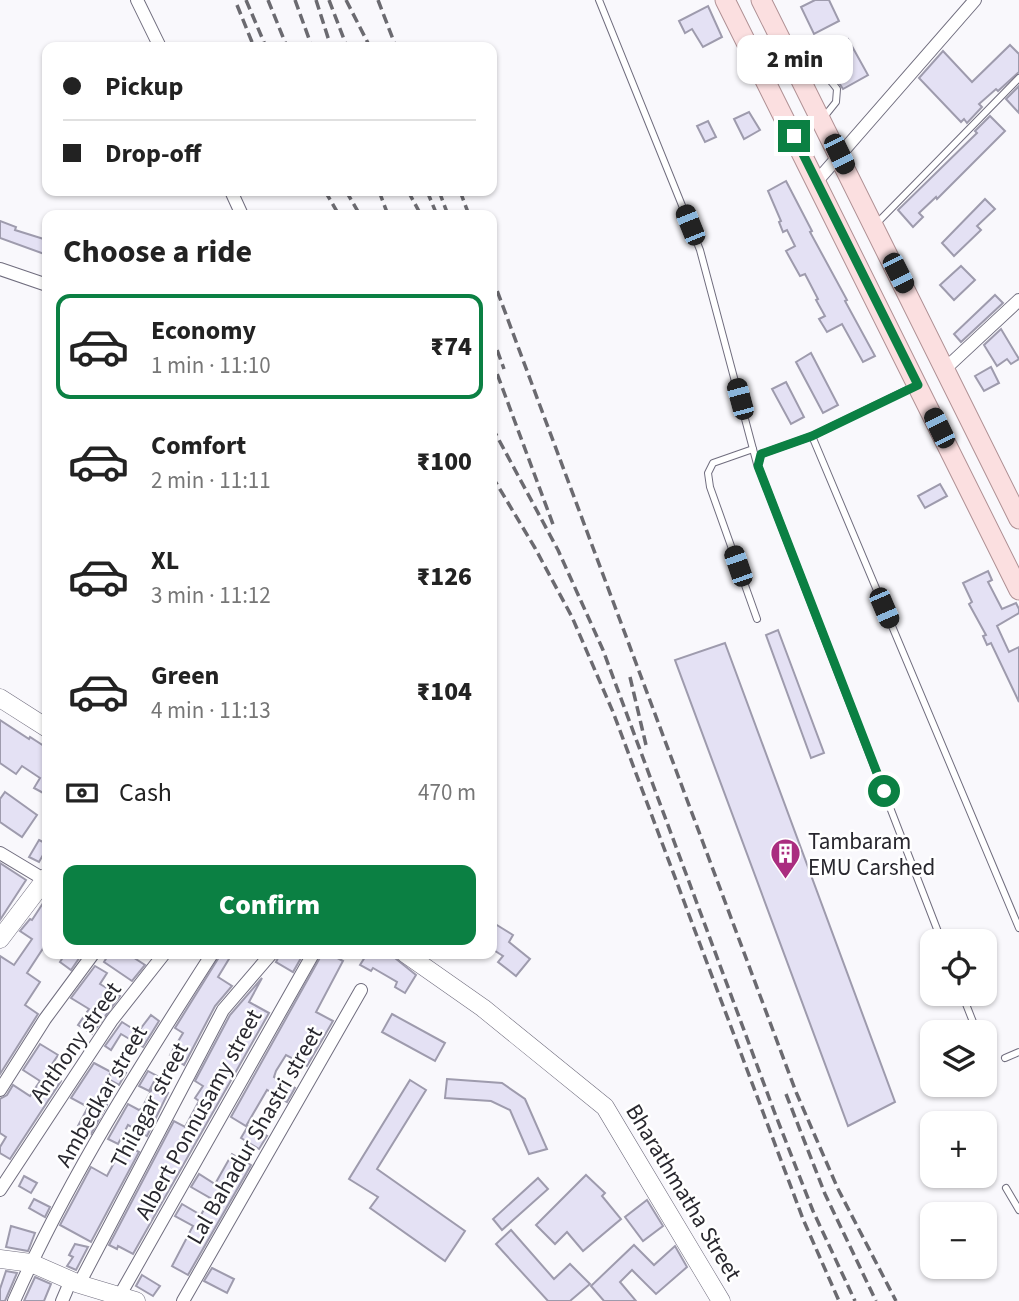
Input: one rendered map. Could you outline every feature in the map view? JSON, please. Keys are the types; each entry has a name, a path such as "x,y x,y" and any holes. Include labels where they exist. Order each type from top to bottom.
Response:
{"main road":[{"path":"725,0 1019,590"},
{"path":"761,0 1018,517"}],"street":[{"path":"137,0 158,42"},
{"path":"817,181 975,0"},
{"path":"0,269 42,283"},
{"path":"946,368 1019,300"},
{"path":"0,698 42,725"},
{"path":"0,853 42,876"},
{"path":"0,939 42,883"},
{"path":"0,1090 45,1019 89,959"},
{"name":"Anthony street","path":"0,1190 112,1020 160,959"},
{"name":"Ambedkar street","path":"14,1301 31,1263 122,1094 209,959"},
{"name":"Thilagar street","path":"62,1301 75,1282 223,1010 267,959"},
{"name":"Albert Ponnusamy street","path":"128,1298 310,959"},
{"name":"Bharathmatha Street","path":"413,959 483,1008 605,1107 721,1301"},
{"name":"Lal Bahadur Shastri street","path":"183,1301 361,990"},
{"path":"0,1259 31,1263 75,1282 128,1298"}],"lane":[{"path":"599,0 700,250 758,466 937,929"},
{"path":"799,75 808,71 824,73 837,89 836,102 822,119"},
{"path":"875,225 1019,78"},
{"path":"758,466 761,454 812,436 918,385"},
{"path":"812,436 1019,928"},
{"path":"753,449 713,463 708,473 710,487 757,619"},
{"path":"1005,1058 1019,1052"},
{"path":"1006,1188 1019,1210"}],"building":[{"path":"815,0 829,0 839,21 814,34 801,7"},
{"path":"708,6 722,37 703,47 692,29 685,33 679,21"},
{"path":"848,39 868,75 843,89 820,54"},
{"path":"1010,45 1019,54 1019,72 979,104 982,107 967,123 964,119 961,122 919,78 943,51 972,82"},
{"path":"1019,86 1019,113 1006,99"},
{"path":"749,112 760,130 744,139 734,119"},
{"path":"990,116 1005,131 937,199 936,197 919,213 923,217 913,227 898,210 977,133 975,131"},
{"path":"708,121 716,137 705,142 697,126"},
{"path":"786,181 875,356 863,362 842,324 827,332 819,319 825,316 816,300 818,299 805,274 800,276 786,251 795,246 787,230 783,232 768,191"},
{"path":"985,199 995,209 977,226 981,230 954,256 942,243"},
{"path":"0,221 16,227 15,230 42,238 42,253 0,238"},
{"path":"961,266 975,280 954,300 940,285"},
{"path":"995,295 1003,303 961,342 954,334"},
{"path":"1001,329 1019,359 1011,364 1007,359 997,366 984,345"},
{"path":"811,353 838,405 823,413 796,362"},
{"path":"991,367 999,383 984,391 975,376"},
{"path":"786,382 804,417 791,424 772,389"},
{"path":"940,484 947,496 925,508 918,496"},
{"path":"988,571 992,580 988,582 1002,609 1016,603 1019,609 1019,613 997,626 1009,652 1019,647 1019,702 991,643 987,645 983,636 986,635 969,604 972,602 963,583"},
{"path":"778,630 824,753 811,758 766,635"},
{"name":"Tambaram EMU Carshed","path":"725,643 895,1102 848,1126 675,660"},
{"path":"0,720 42,745 42,792 34,788 40,778 22,766 16,774 0,763"},
{"path":"5,792 37,815 22,837 0,822 0,799"},
{"path":"39,840 42,842 42,857 39,862 29,857"},
{"path":"0,863 26,880 0,920"},
{"path":"42,905 42,950 27,973 40,982 25,1005 38,1014 0,1074 0,956 14,965 32,939 20,931 32,920"},
{"path":"497,925 513,935 509,942 530,959 516,976 498,962 503,956 497,952"},
{"path":"62,959 79,959 71,970 60,962"},
{"path":"106,959 136,959 145,965 132,981 104,962"},
{"path":"218,959 229,959 218,977 232,986 215,1006 184,1065 170,1055 183,1033 175,1028"},
{"path":"278,959 300,959 293,972 276,962"},
{"path":"319,959 343,961 316,1012 333,1021 307,1066 286,1055 276,1071 274,1077 295,1088 287,1102 267,1090 246,1126 231,1117"},
{"path":"364,959 396,959 416,975 405,993 395,987 397,982 373,968 371,971 360,965"},
{"path":"95,966 107,973 100,984 120,996 92,1034 78,1025 89,1009 71,998"},
{"path":"262,978 249,1002 269,1013 133,1254 118,1246 117,1249 109,1245 174,1121 185,1127 199,1101 195,1098 203,1086 195,1081 230,1015"},
{"path":"392,1014 445,1043 435,1061 382,1032"},
{"path":"151,1015 159,1021 143,1047 121,1034 111,1050 105,1046 122,1022 138,1032"},
{"path":"40,1044 58,1055 47,1072 61,1081 10,1159 0,1153 0,1147 6,1137 0,1133 0,1099 7,1095 13,1085 30,1096 40,1081 23,1070"},
{"path":"94,1063 111,1072 96,1099 107,1105 91,1134 78,1126 88,1107 71,1098"},
{"path":"115,1067 126,1073 119,1085 108,1079"},
{"path":"148,1071 157,1076 149,1091 139,1086"},
{"path":"447,1079 502,1083 525,1099 547,1149 529,1154 510,1110 491,1101 445,1098"},
{"path":"410,1080 426,1090 377,1169 465,1231 445,1261 370,1208 378,1197 349,1179"},
{"path":"154,1085 168,1093 147,1136 128,1125 118,1144 108,1139 128,1104 139,1110 142,1108"},
{"path":"248,1126 267,1136 259,1149 241,1138"},
{"path":"124,1144 139,1152 91,1242 60,1225 91,1167 107,1176"},
{"path":"232,1154 251,1165 188,1275 172,1266 193,1226 175,1216 182,1204 201,1215 210,1198 191,1187 199,1174 215,1184"},
{"path":"586,1175 605,1193 602,1196 621,1219 583,1251 567,1232 555,1244 536,1225"},
{"path":"24,1176 37,1183 31,1193 19,1186"},
{"path":"538,1178 548,1189 502,1230 493,1219"},
{"path":"34,1199 50,1207 45,1217 29,1208"},
{"path":"647,1200 663,1226 643,1241 625,1217"},
{"path":"11,1226 35,1233 28,1251 6,1247"},
{"path":"511,1230 554,1279 570,1264 590,1284 570,1301 548,1301 496,1244"},
{"path":"75,1244 88,1247 76,1270 67,1266 73,1257 69,1255"},
{"path":"634,1245 654,1265 675,1246 687,1267 656,1294 632,1270 620,1282 636,1301 604,1301 591,1286"},
{"path":"212,1268 234,1279 227,1293 204,1281"},
{"path":"6,1271 17,1273 5,1301 0,1301 0,1289"},
{"path":"142,1275 160,1286 153,1296 136,1286"},
{"path":"35,1277 51,1284 44,1301 24,1301"}],"railway":[{"path":"246,0 264,42"},
{"path":"268,0 285,42"},
{"path":"295,0 310,42"},
{"path":"316,0 329,42"},
{"path":"329,0 345,42"},
{"path":"346,0 367,42"},
{"path":"378,0 394,42"},
{"path":"237,5 252,42"},
{"path":"328,196 336,210"},
{"path":"349,196 357,210"},
{"path":"381,196 386,210"},
{"path":"411,196 418,210"},
{"path":"429,196 435,210"},
{"path":"441,196 446,210"},
{"path":"462,196 467,210"},
{"path":"497,290 796,1092 838,1189 896,1301"},
{"path":"497,350 504,369"},
{"path":"497,373 554,527"},
{"path":"497,436 558,550 603,650 774,1111 813,1211 855,1301"},
{"path":"497,484 572,617 613,712 803,1219 839,1301"},
{"path":"630,677 646,745"},
{"path":"786,1094 825,1194 876,1301"}],"place":[{"name":"Tambaram EMU Carshed","path":"785,881"}],"route":[{"path":"794,136 918,385 812,436 761,454 758,466 884,791"}]}
